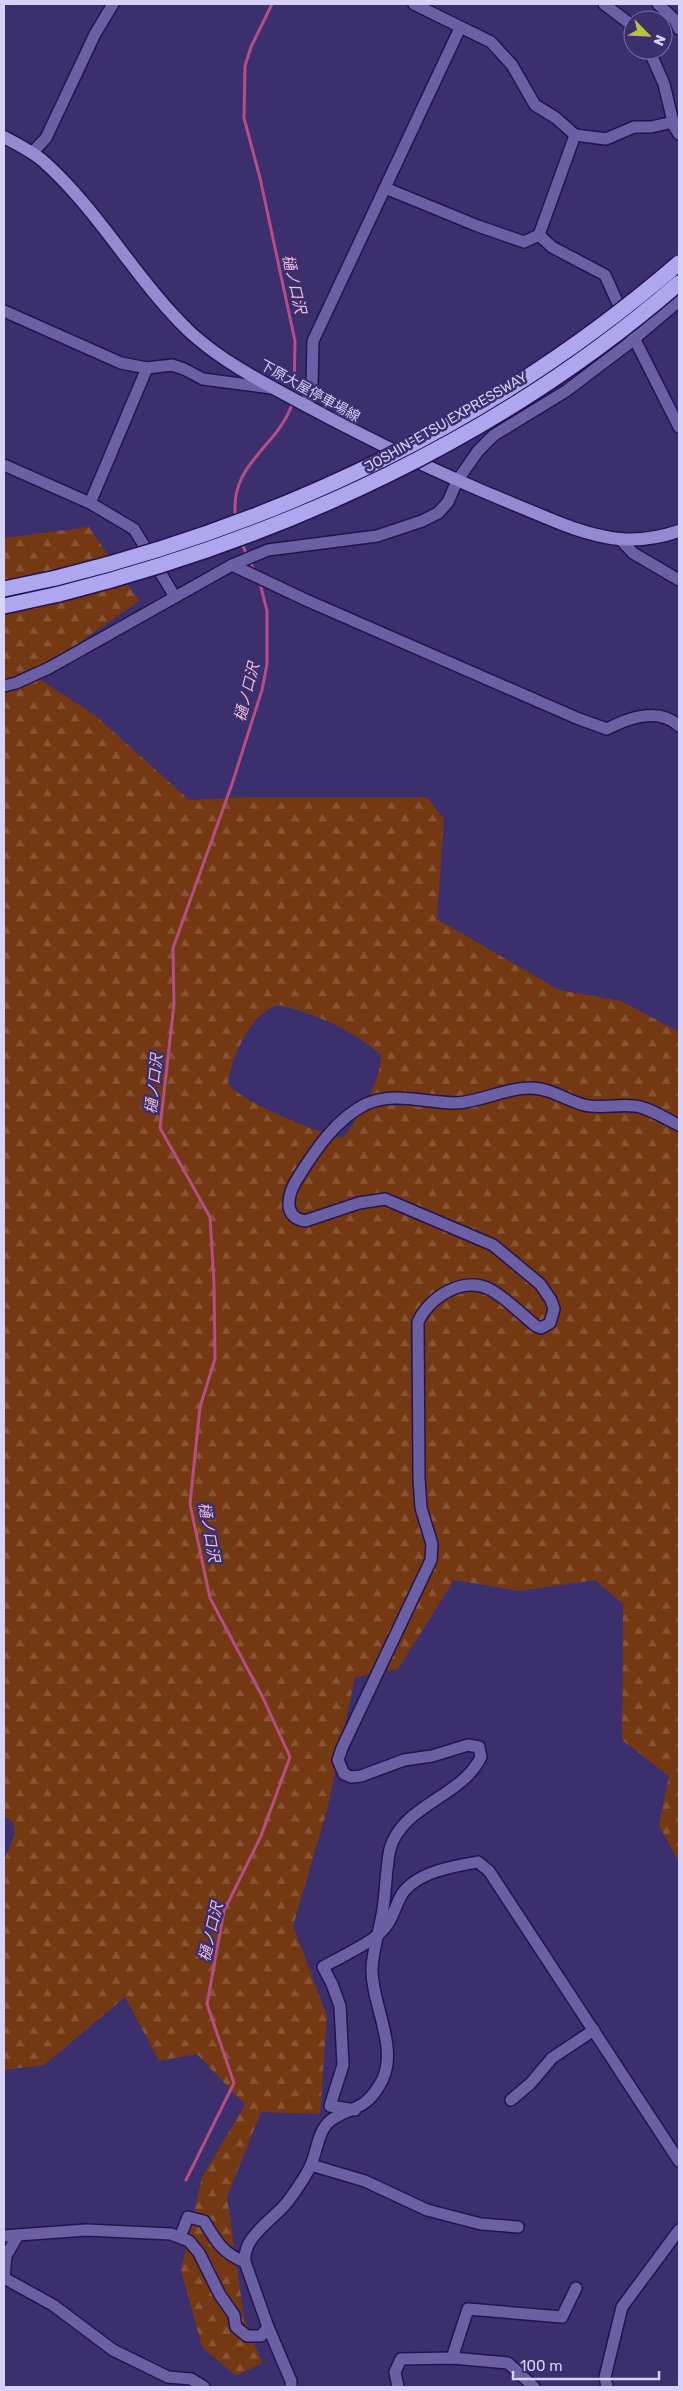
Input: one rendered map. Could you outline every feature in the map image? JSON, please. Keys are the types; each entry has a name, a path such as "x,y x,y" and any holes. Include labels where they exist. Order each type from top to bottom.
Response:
{"highway":[{"name":"JOSHIN-ETSU EXPRESSWAY","path":"4,589 56,578 157,552 312,494 366,469 458,420 519,383 613,317 679,263"},
{"name":"JOSHIN-ETSU EXPRESSWAY","path":"4,606 59,594 151,569 213,549 317,508 378,480 426,456 527,396 621,330 679,282"}],"main road":[{"name":"下原大屋停車場線","path":"4,137 32,153 80,198 172,315 217,354 271,388 359,435 457,481 581,532 620,539 648,538 679,531"}],"street":[{"path":"32,153 46,138 95,34 113,4"},
{"path":"414,4 491,42 512,65 535,105 556,118 575,135 606,139 634,127 651,127 673,122"},
{"path":"604,4 623,18"},
{"path":"658,4 675,20 679,30"},
{"path":"302,404 312,384 313,341 460,28"},
{"path":"653,60 664,84 673,122 679,134"},
{"path":"385,188 524,242 539,236 575,135"},
{"path":"539,236 552,247 605,275 634,339 679,427"},
{"path":"4,686 16,683 49,668 232,565 268,550 377,536 422,521 438,513 448,502 457,481 478,451 494,435 566,391 634,339 679,301"},
{"path":"4,311 122,363 147,368 172,365 203,379 271,388"},
{"path":"90,503 147,368"},
{"path":"4,465 90,503 134,529 175,597"},
{"path":"620,539 633,553 679,580"},
{"path":"232,565 306,600 597,726 606,729 624,720 663,716 679,726"},
{"path":"291,2387 291,2381 268,2328 245,2262 244,2252 253,2238 288,2201 311,2165 318,2140 330,2121 361,2107 380,2085 386,2068 385,2037 372,1969 388,1879 389,1851 393,1840 404,1824 471,1772 482,1752 479,1747 468,1745 432,1756 404,1760 354,1778 344,1774 338,1760 431,1560 432,1544 421,1508 419,1478 418,1322 427,1306 439,1296 467,1285 480,1286 491,1290 541,1328 550,1323 554,1309 551,1300 540,1284 493,1245 446,1225 386,1200 359,1203 305,1221 294,1217 291,1212 288,1196 298,1176 327,1136 346,1116 366,1104 381,1099 397,1098 456,1103 509,1089 545,1089 586,1106 635,1106 679,1125"},
{"path":"356,2110 330,2106 343,2065 340,2006 323,1967 379,1934 394,1915 403,1894 422,1878 459,1865 478,1862 489,1871 679,2161"},
{"path":"511,2100 531,2083 552,2058 594,2030"},
{"path":"311,2165 365,2181 427,2210 481,2224 518,2228"},
{"path":"180,2238 188,2217 204,2222 230,2256 245,2262"},
{"path":"4,2236 86,2230 171,2234 189,2241 199,2253 220,2296 234,2315 236,2327 247,2336 261,2336 268,2328"},
{"path":"607,2387 605,2377 622,2307 679,2230"},
{"path":"18,2235 6,2256 4,2278 53,2305 113,2350 167,2382 190,2379 204,2387"},
{"path":"452,2358 468,2309 562,2317 576,2288"},
{"path":"398,2387 395,2372 401,2359 452,2358 508,2363 534,2387"}],"green space":[{"path":"89,527 139,601 33,675 96,716 189,800 256,797 427,797 444,819 437,919 559,990 621,1001 679,1032 679,1863 659,1825 669,1776 622,1740 623,1604 595,1580 520,1591 454,1580 398,1669 355,1677 327,1810 293,1926 327,2016 320,2114 261,2112 227,2197 244,2318 262,2363 236,2376 202,2347 181,2270 202,2177 245,2105 197,2054 159,2061 125,1997 44,2065 4,2070 4,1861 15,1833 13,1822 4,1816 4,538","holes":["279,1005 333,1024 359,1038 381,1055 378,1075 368,1098 343,1138 299,1124 249,1100 228,1084 238,1049 251,1026 269,1009"]}],"waterway":[{"name":"樋ノ口沢","path":"272,4 251,47 245,66 244,118 260,178 295,341 294,395"},
{"name":"樋ノ口沢","path":"236,519 235,500 239,483 256,456 277,431 293,401"},
{"name":"樋ノ口沢","path":"241,542 255,572"},
{"name":"樋ノ口沢","path":"186,2180 234,2083 207,2004 224,1911 261,1836 290,1757 263,1698 210,1598 190,1504 200,1407 215,1359 214,1284 210,1217 160,1128 174,1004 173,948 232,784 262,690 267,664 267,611 260,583"}]}
